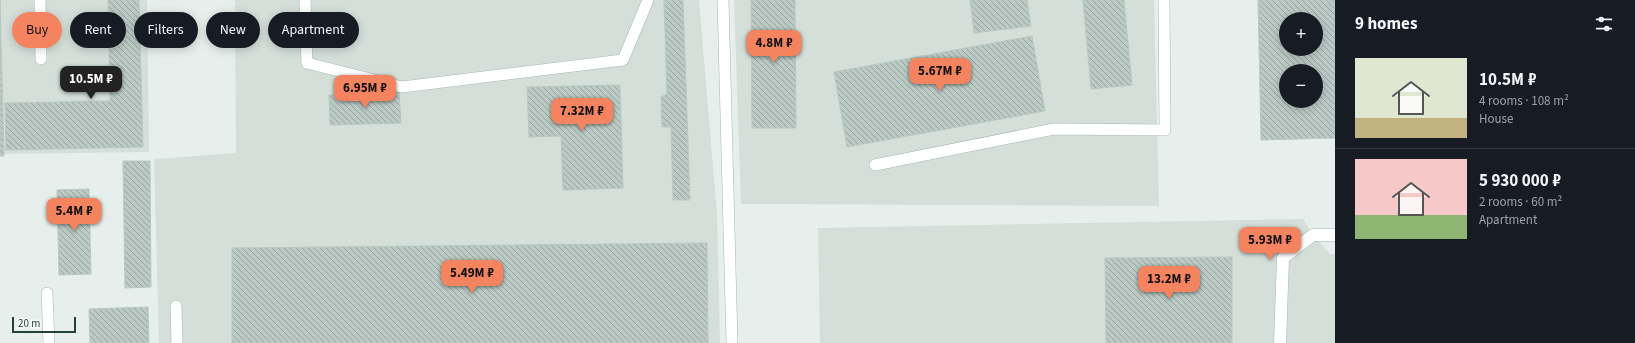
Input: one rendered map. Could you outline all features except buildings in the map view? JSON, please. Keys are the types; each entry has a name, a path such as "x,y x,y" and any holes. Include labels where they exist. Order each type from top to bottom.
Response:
{"street":[{"path":"1280,343 1282,258 1313,235 1335,235"}],"lane":[{"path":"40,0 41,59"},
{"path":"305,0 307,63 402,87 623,60 648,0"},
{"path":"723,0 732,343"},
{"path":"875,165 1054,129 1165,130 1164,0"},
{"path":"47,294 49,343"},
{"path":"176,306 177,343"}],"shaded area":[{"path":"0,0 147,0 147,12 134,12 134,48 148,48 149,152 0,154"},
{"path":"235,0 699,0 717,214 720,343 159,343 154,159 236,153 235,48 260,48 260,12 235,12"},
{"path":"734,0 1154,0 1159,206 741,204"},
{"path":"1303,219 1313,235 1330,254 1335,254 1335,343 820,343 818,228"}]}
